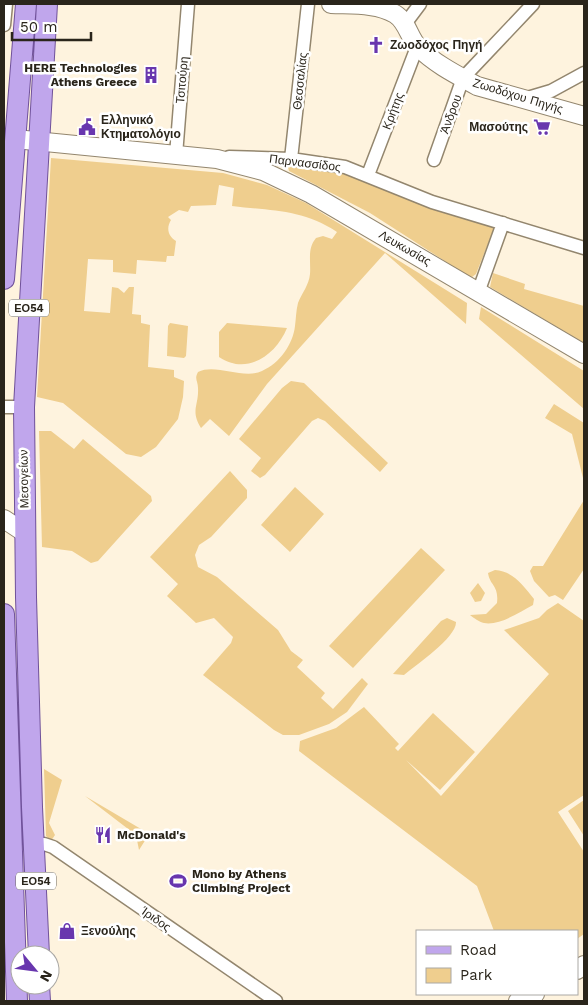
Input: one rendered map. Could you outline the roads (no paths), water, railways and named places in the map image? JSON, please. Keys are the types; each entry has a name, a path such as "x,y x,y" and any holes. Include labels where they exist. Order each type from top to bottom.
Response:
{"main road":[{"path":"4,279 26,4"},
{"name":"Μεσογείων","path":"39,945 31,788 25,533 14,408 38,142 47,4"},
{"name":"ΕΟ54","path":"4,614 10,975"}],"street":[{"path":"4,25 6,4"},
{"name":"Τσιτούρη","path":"176,155 188,4"},
{"name":"Θεσσαλίας","path":"291,159 308,4"},
{"name":"Ζωοδόχου Πηγής","path":"331,4 383,8 396,15 406,24 418,48 477,86 584,116"},
{"path":"406,24 410,4"},
{"path":"406,24 420,4"},
{"name":"Άνδρου","path":"434,160 463,78 533,4"},
{"name":"Κρήτης","path":"368,175 418,48"},
{"path":"524,99 551,91 584,73"},
{"name":"Παρνασσίδος","path":"15,139 217,160 232,157 291,159 345,167 432,202 584,248"},
{"name":"Λευκωσίας","path":"217,160 262,171 288,182 479,290 584,354"},
{"path":"479,290 503,223"},
{"path":"4,519 25,533"},
{"path":"7,789 31,788"},
{"name":"Ίριδος","path":"34,844 44,844 53,847 276,1001"},
{"path":"518,1001 533,995"}],"place":[{"name":"Ζωοδόχος Πηγή","path":"376,45"},
{"name":"HERE Technologies Athens Greece","path":"151,75"},
{"name":"Ελληνικό Κτηματολόγιο","path":"87,127"},
{"name":"Μασούτης","path":"542,127"},
{"name":"McDonald's","path":"103,835"},
{"name":"Mono by Athens Climbing Project","path":"178,881"},
{"name":"Ξενούλης","path":"67,931"}]}
